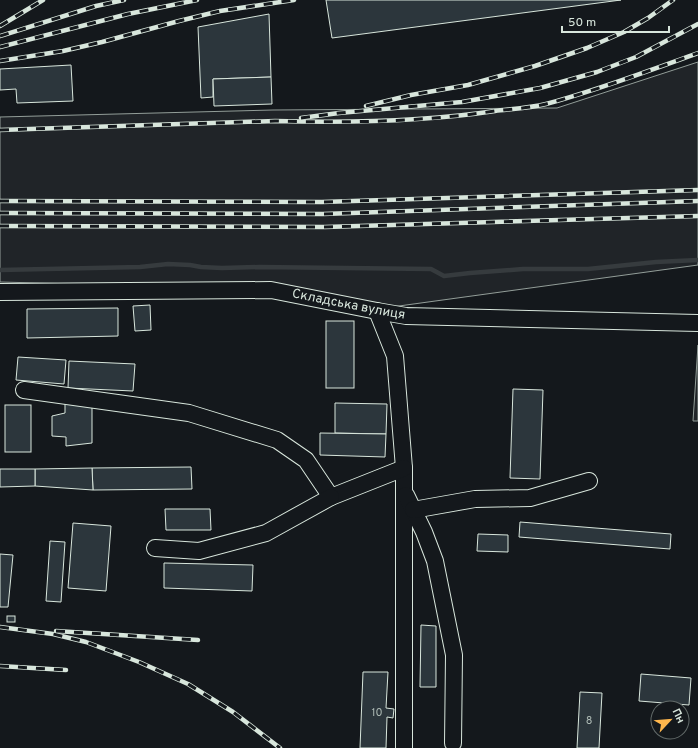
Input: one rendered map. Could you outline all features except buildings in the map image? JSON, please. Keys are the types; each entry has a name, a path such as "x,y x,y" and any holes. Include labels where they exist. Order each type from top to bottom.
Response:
{"street":[{"name":"Складська вулиця","path":"0,292 271,290 406,316 698,323"},
{"path":"376,311 395,356 404,468 404,748"},
{"path":"24,390 188,413 277,440 306,460 331,497"},
{"path":"155,548 199,552 266,533 331,497 404,468"},
{"path":"413,510 475,499 530,498 589,480"},
{"path":"404,492 424,532 435,561 454,655 453,743"}],"shaded area":[{"path":"698,62 698,265 377,309 270,289 0,282 0,117 273,110 557,108"},
{"path":"698,345 698,421 693,421"}],"waterway":[{"path":"0,270 140,267 168,264 222,268 431,269 444,276 523,269 588,269 656,262 698,260"}],"railway":[{"path":"0,26 43,0"},
{"path":"0,36 96,6 124,0"},
{"path":"0,47 128,14 197,0"},
{"path":"0,61 63,51 220,11 294,0"},
{"path":"366,106 411,95 468,85 535,66 587,48 624,32 648,18 673,0"},
{"path":"301,118 339,113 462,102 540,88 597,72 636,57 698,24"},
{"path":"0,130 275,121 385,121 468,115 546,104 565,99 698,53"},
{"path":"0,201 322,202 698,190"},
{"path":"0,213 323,214 698,201"},
{"path":"0,226 325,227 698,216"},
{"path":"0,627 53,634 86,642 139,662 188,684 233,712 280,748"},
{"path":"56,631 198,640"},
{"path":"0,666 66,670"}]}
